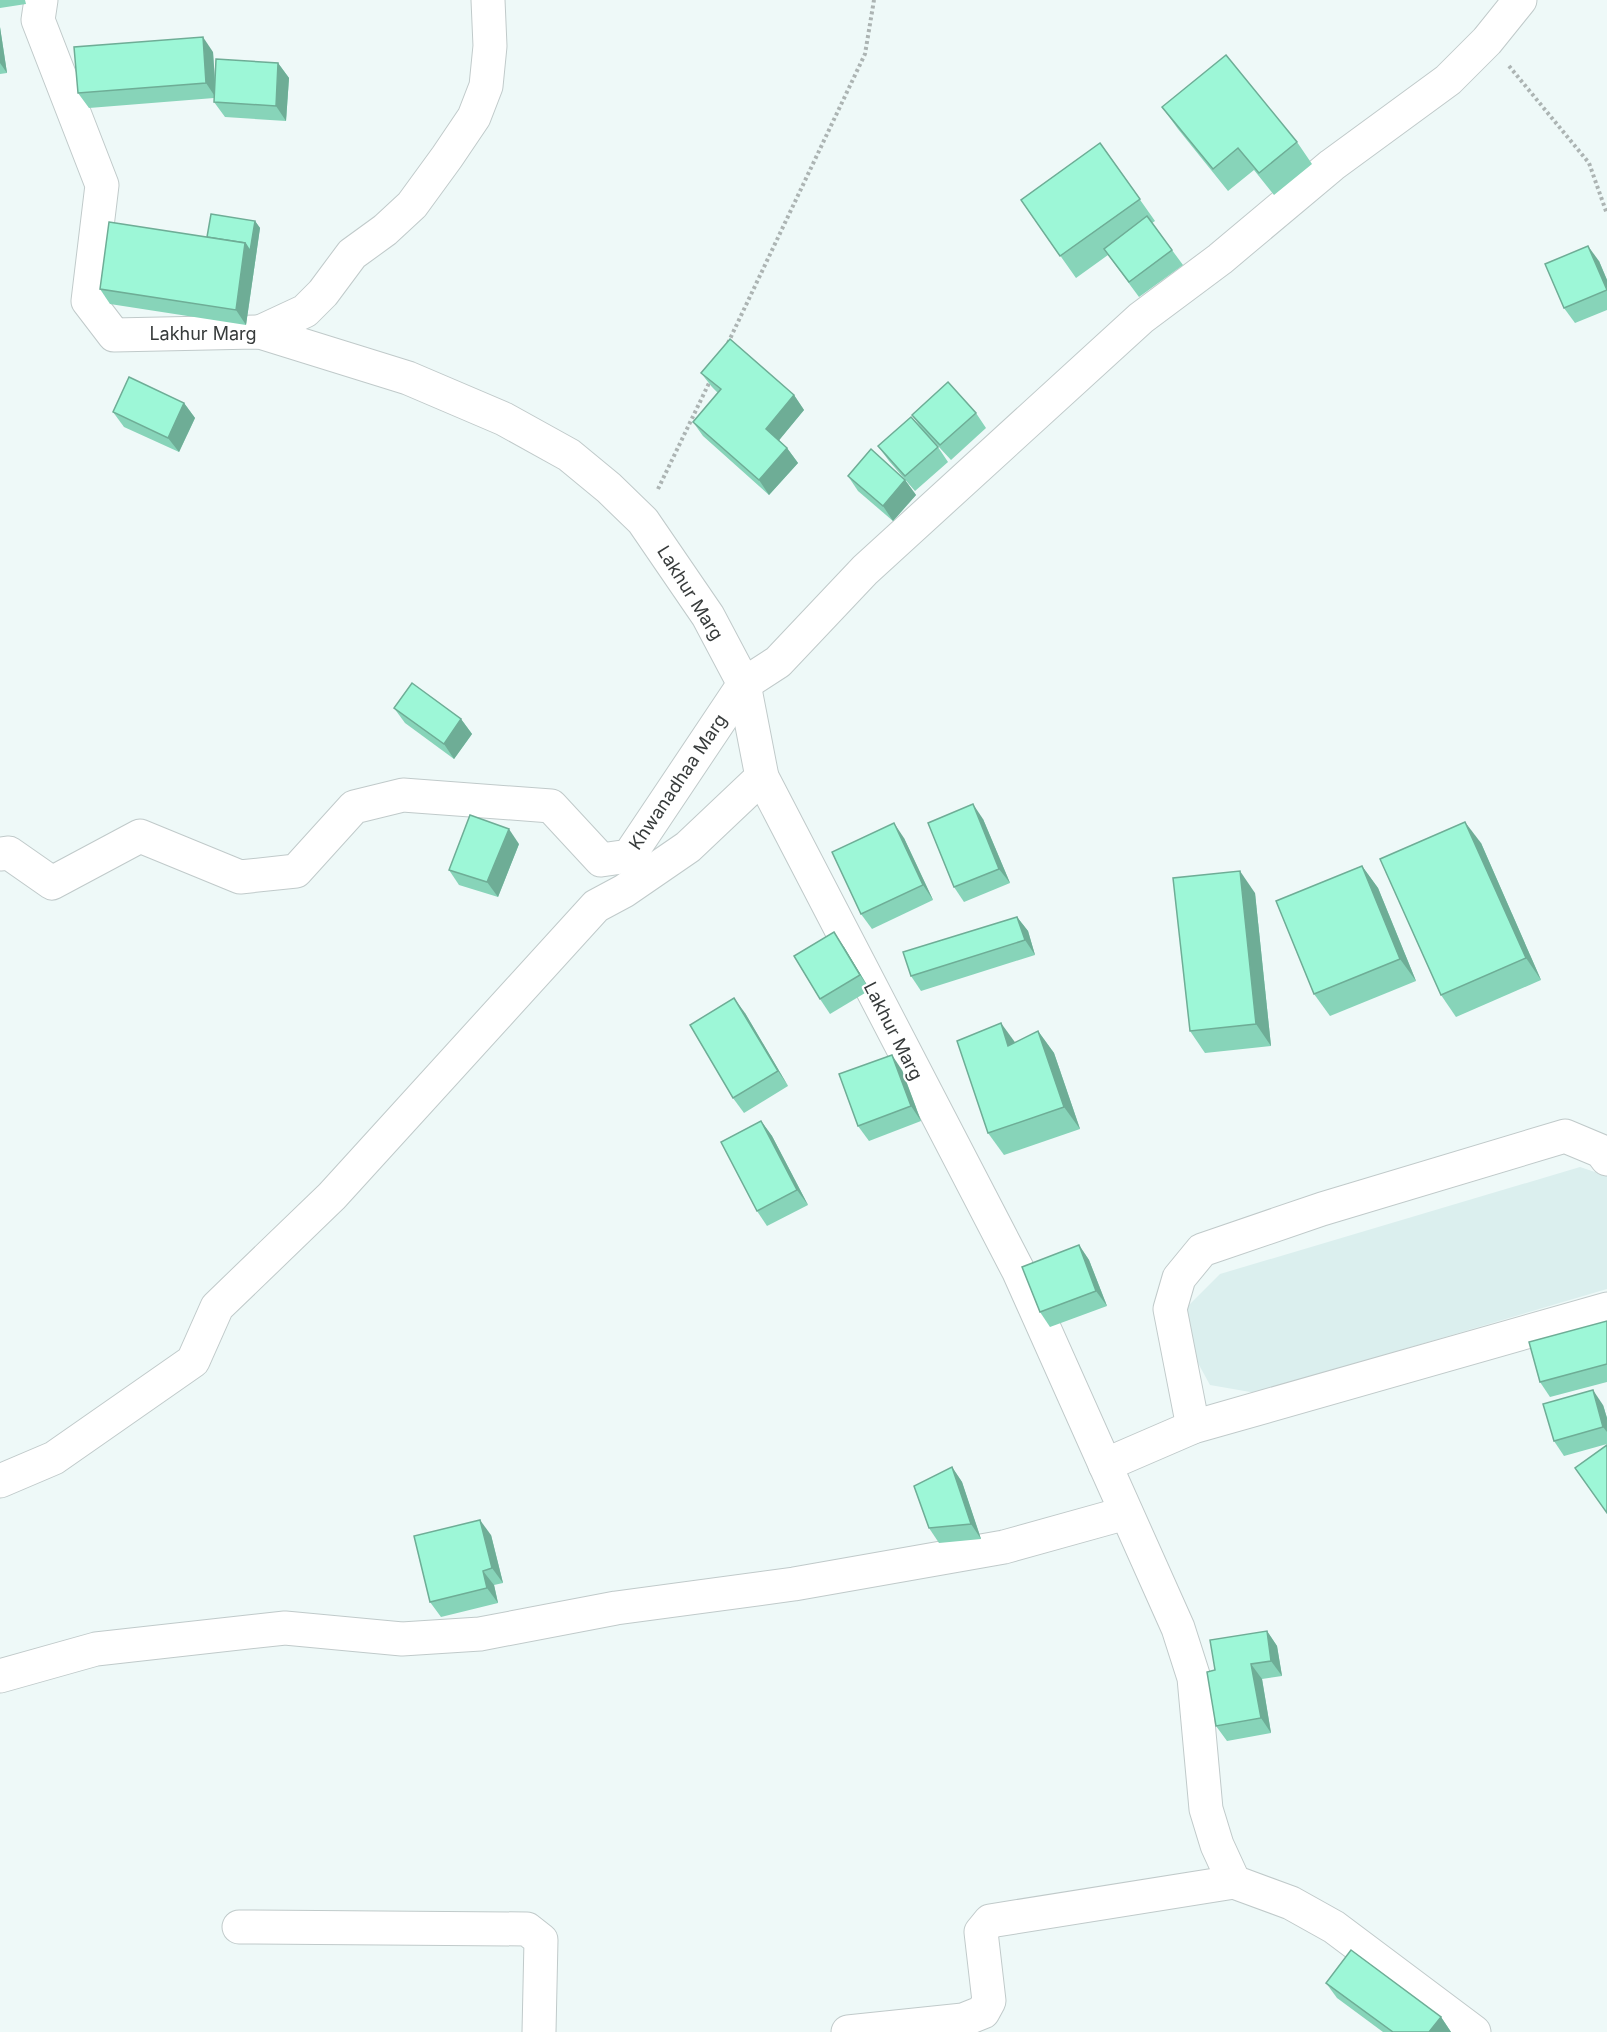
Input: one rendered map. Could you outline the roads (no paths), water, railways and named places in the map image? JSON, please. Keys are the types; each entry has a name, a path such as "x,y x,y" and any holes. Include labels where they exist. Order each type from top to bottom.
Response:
{"street":[{"name":"Lakhur Marg","path":"41,0 38,20 102,185 88,301 114,335 260,332 408,378 504,419 568,456 609,488 643,521 708,615 744,684 762,777 1019,1272 1178,1628 1194,1678 1206,1809 1217,1845 1234,1882"},
{"path":"260,332 305,311 323,293 352,254 385,230 412,205 447,157 474,117 486,86 490,46 488,0"},
{"path":"744,684 778,662 866,570 1141,318 1220,260 1332,165 1448,80 1487,40 1520,0"},
{"name":"Khwanadhaa Marg","path":"0,854 9,853 52,883 140,836 240,877 296,871 354,807 402,795 551,806 601,860 629,856 744,684"},
{"path":"0,1481 54,1458 193,1361 218,1307 332,1196 596,906 624,891 688,847 762,777"},
{"path":"1193,1427 1170,1309 1179,1278 1202,1250 1322,1209 1565,1136 1601,1151 1607,1159"},
{"path":"1105,1465 1193,1427 1607,1309"},
{"path":"0,1677 96,1649 285,1628 402,1639 480,1634 616,1608 794,1584 1004,1547 1126,1513"},
{"path":"848,2032 963,2020 983,2012 989,2001 981,1932 990,1921 1234,1882 1291,1903 1334,1926 1474,2032"},
{"path":"239,1927 527,1929 541,1940 539,2032"}]}
